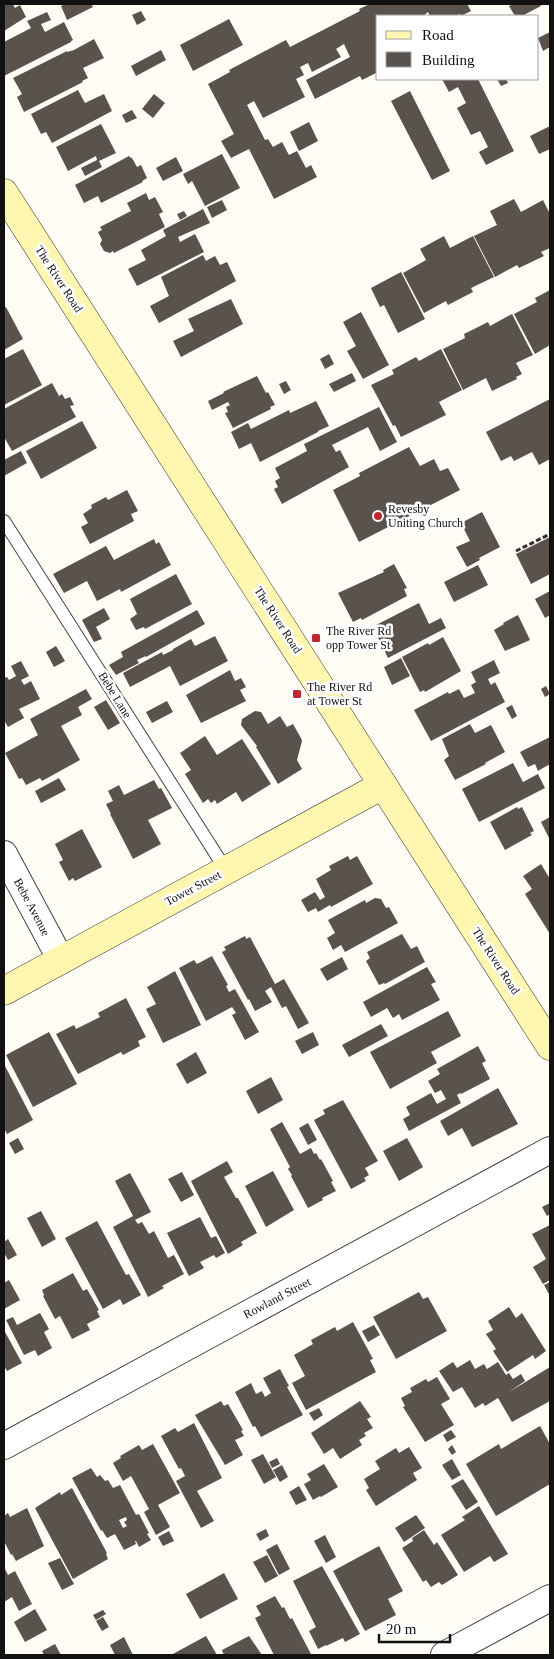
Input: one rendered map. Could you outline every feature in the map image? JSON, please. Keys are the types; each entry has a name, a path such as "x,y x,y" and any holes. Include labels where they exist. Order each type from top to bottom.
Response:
{"main road":[{"name":"The River Road","path":"4,193 550,1046"},
{"name":"Tower Street","path":"4,991 383,786"}],"street":[{"name":"Bebe Avenue","path":"4,854 61,960"},
{"name":"Rowland Street","path":"4,1446 550,1150"},
{"path":"444,1655 550,1598"}],"lane":[{"name":"Bebe Lane","path":"4,520 226,870"}],"path":[{"path":"516,551 550,534"}],"building":[{"path":"4,4 13,4 15,8 20,5 26,17 4,31"},
{"path":"66,4 91,4 93,7 67,20 61,6"},
{"path":"370,4 467,4 471,11 463,15 430,15 428,12 424,15 376,15 376,73 362,80 360,76 315,99 306,80 350,57 344,44 336,49 341,57 312,72 308,63 300,67 304,75 296,79 305,97 263,118 254,101 247,105 265,140 268,139 273,147 282,142 289,155 297,151 306,168 311,165 317,177 274,199 249,149 231,158 221,141 234,134 208,84 230,72 229,70 286,40 290,47 360,11 359,9"},
{"path":"513,4 540,4 541,6 524,15 514,15 509,6"},
{"path":"141,11 146,20 137,25 132,15"},
{"path":"47,12 51,20 41,24 45,32 64,22 73,40 4,76 4,42 31,28 27,21"},
{"path":"229,19 243,45 193,71 180,45"},
{"path":"550,32 550,47 543,51 539,38"},
{"path":"94,39 104,58 83,68 88,78 24,112 17,97 22,94 13,78"},
{"path":"161,50 166,60 136,76 131,66"},
{"path":"443,80 478,80 514,151 486,165 479,152 488,147 480,131 471,135 457,108 466,103 458,87 449,92"},
{"path":"498,80 506,80 508,83 501,86"},
{"path":"78,90 85,103 104,94 112,111 52,143 46,132 41,134 31,114"},
{"path":"410,91 450,171 432,180 391,101"},
{"path":"154,94 165,103 153,118 142,109"},
{"path":"132,110 137,118 126,123 122,115"},
{"path":"309,122 318,141 299,151 290,132"},
{"path":"101,124 116,153 99,161 102,167 85,176 81,168 97,160 96,156 68,171 56,147"},
{"path":"550,126 550,149 539,154 530,136"},
{"path":"222,154 240,188 205,206 192,181 188,184 183,174"},
{"path":"129,156 137,167 141,165 147,178 143,182 101,203 98,196 84,203 75,185"},
{"path":"176,157 183,171 163,181 156,168"},
{"path":"146,193 149,200 155,197 163,212 159,214 165,227 114,253 113,251 110,253 104,251 100,244 102,240 98,232 102,230 100,227 131,211 127,203"},
{"path":"514,199 521,212 543,200 550,214 550,248 541,252 544,256 519,268 517,265 495,277 474,236 497,225 490,211"},
{"path":"222,200 227,210 212,218 207,207"},
{"path":"203,209 210,223 178,237 180,242 195,234 204,252 137,286 128,269 146,260 141,250 166,236 163,230"},
{"path":"184,211 187,216 180,220 177,214"},
{"path":"444,236 450,248 473,236 494,277 471,288 473,292 448,305 446,301 424,313 403,273 426,260 420,249"},
{"path":"203,255 206,261 215,256 220,265 227,262 236,281 159,323 150,306 169,296 161,277"},
{"path":"401,272 425,319 398,333 384,305 380,307 371,288"},
{"path":"550,290 550,345 535,354 514,314 537,302 535,298"},
{"path":"231,299 243,324 181,357 173,341 194,331 188,319"},
{"path":"6,307 23,339 4,350 4,308"},
{"path":"361,312 389,365 363,379 347,351 356,346 343,322"},
{"path":"512,314 533,355 516,363 522,374 516,377 517,379 492,391 486,378 463,390 443,349 465,338 464,334 488,322 490,326"},
{"path":"23,349 42,385 4,405 4,359"},
{"path":"441,349 462,390 439,402 446,415 401,437 371,385 394,374 392,370 416,357 419,361"},
{"path":"329,354 334,364 325,369 320,359"},
{"path":"352,373 356,381 334,392 329,384"},
{"path":"257,376 275,405 270,407 271,409 233,428 225,413 228,412 226,407 230,405 228,402 212,410 208,401"},
{"path":"286,381 291,390 284,394 279,384"},
{"path":"52,383 59,396 62,394 65,399 70,397 74,405 70,406 76,417 12,451 4,437 4,409"},
{"path":"550,399 550,459 539,465 532,452 514,461 511,456 501,461 486,432"},
{"path":"316,401 329,426 260,462 251,443 239,449 231,432 248,423 251,429 289,410 290,413"},
{"path":"379,407 397,442 380,451 368,427 332,445 336,452 340,450 349,467 282,504 274,489 278,487 275,481 280,478 275,468 307,451 304,444"},
{"path":"82,421 97,448 41,479 26,451"},
{"name":"Revesby Uniting Church","path":"409,447 420,466 434,459 440,471 448,468 460,490 359,542 333,490 360,476 359,473"},
{"path":"21,451 27,463 4,476 4,460"},
{"path":"127,490 138,511 131,514 134,521 90,544 81,527 88,523 83,514 92,508 91,505 106,497 108,500"},
{"path":"482,512 500,547 467,567 456,547 470,541 461,523"},
{"path":"550,537 550,574 531,584 516,554"},
{"path":"154,539 156,544 159,542 171,565 121,592 120,589 97,601 87,581 64,593 53,574 106,546 114,560"},
{"path":"394,564 407,588 404,589 407,596 362,620 361,618 353,622 338,593 384,572 383,570"},
{"path":"478,565 488,585 454,602 444,582"},
{"path":"176,574 192,604 145,629 144,627 136,630 130,619 137,614 130,599"},
{"path":"550,591 550,615 545,618 535,599"},
{"path":"419,603 429,624 441,618 446,628 388,658 374,629 378,627 376,625"},
{"path":"104,608 110,619 96,627 102,639 94,642 82,620"},
{"path":"197,610 205,624 146,657 137,660 139,663 116,675 109,665 123,657 121,652"},
{"path":"518,615 530,640 505,651 494,630"},
{"path":"215,636 228,661 180,686 170,666 130,687 123,673 162,652 163,655 173,650 191,639 195,646"},
{"path":"443,637 461,671 425,692 424,690 420,692 402,657"},
{"path":"56,646 65,661 54,667 46,652"},
{"path":"401,658 410,676 392,685 384,667"},
{"path":"494,660 500,673 488,679 491,685 495,682 505,702 431,741 414,710 448,692 449,694 459,689 464,698 475,693 471,685 476,682 471,672"},
{"path":"21,661 29,676 21,680 24,685 31,681 40,699 19,709 24,718 8,727 4,720 4,678 7,677 9,680 16,676 11,666"},
{"path":"230,670 235,681 241,678 246,687 240,690 246,701 201,723 186,695"},
{"path":"546,686 550,694 545,697 541,689"},
{"path":"86,689 92,699 78,707 82,715 61,726 80,760 42,781 40,778 26,785 22,778 19,779 5,753 38,735 30,719"},
{"path":"106,700 120,723 108,730 94,707"},
{"path":"167,701 173,712 152,723 146,712"},
{"path":"512,705 517,716 512,719 506,708"},
{"path":"255,711 261,712 268,724 280,716 287,727 293,724 302,741 297,760 302,769 278,784 257,746 241,725 242,719"},
{"path":"470,724 475,733 491,725 505,752 455,780 444,760 449,756 442,739"},
{"path":"205,736 217,755 242,739 271,784 242,802 236,792 217,804 215,800 211,803 208,799 203,803 185,774 191,770 180,753"},
{"path":"550,737 550,764 538,771 535,764 528,767 520,752"},
{"path":"513,763 523,782 538,774 545,788 479,822 462,789"},
{"path":"59,778 66,790 41,803 35,791"},
{"path":"154,780 159,789 161,788 172,808 148,820 161,844 133,859 106,804 113,801 108,791 119,785 124,795"},
{"path":"517,807 518,809 522,807 534,831 530,833 532,835 505,850 490,822"},
{"path":"550,817 550,840 541,822"},
{"path":"82,829 102,867 75,881 73,878 69,881 59,862 63,860 55,844"},
{"path":"348,856 350,860 357,856 373,884 331,907 330,905 318,912 316,908 308,912 301,900 315,892 320,900 325,897 316,879 331,870 329,866"},
{"path":"541,864 550,879 550,934 525,894 532,889 523,876"},
{"path":"375,898 381,899 386,908 389,907 398,923 345,952 341,945 333,950 327,938 335,933 328,920 365,900 366,903"},
{"path":"402,934 411,949 417,946 425,962 385,984 379,985 366,961 370,958 367,952"},
{"path":"245,936 246,939 250,937 275,984 284,979 309,1023 298,1029 286,1006 282,1008 271,987 265,991 272,1002 255,1011 222,952 226,950 224,947"},
{"path":"212,956 228,985 226,986 229,992 235,989 259,1032 245,1040 232,1015 236,1013 232,1007 206,1021 179,968 194,960 197,964"},
{"path":"342,957 348,969 327,981 320,969"},
{"path":"427,967 436,982 431,984 440,1000 402,1020 399,1014 393,1018 387,1008 371,1017 363,1002"},
{"path":"175,971 201,1025 163,1043 146,1009 156,1004 147,987"},
{"path":"126,998 146,1037 138,1041 140,1046 123,1055 121,1052 78,1074 56,1034 74,1025 76,1029 100,1017 98,1013"},
{"path":"448,1011 461,1036 431,1052 437,1063 390,1089 370,1052"},
{"path":"381,1024 388,1036 349,1057 342,1045"},
{"path":"49,1032 77,1084 33,1107 6,1055"},
{"path":"313,1032 319,1045 302,1054 295,1041"},
{"path":"478,1046 486,1061 482,1063 490,1079 457,1095 461,1103 409,1131 403,1119 410,1115 406,1107 431,1093 437,1104 446,1099 441,1090 435,1093 428,1081 440,1074 437,1069"},
{"path":"196,1052 207,1073 187,1084 176,1064"},
{"path":"4,1064 33,1120 7,1134 4,1128"},
{"path":"271,1077 283,1100 258,1114 246,1091"},
{"path":"498,1088 518,1124 472,1147 462,1128 448,1136 440,1121"},
{"path":"343,1100 378,1161 365,1168 369,1175 364,1178 366,1181 351,1189 314,1120 325,1114 323,1110"},
{"path":"282,1122 300,1154 311,1148 314,1154 316,1153 321,1159 333,1181 331,1182 336,1191 308,1208 291,1176 288,1169 290,1167 270,1129"},
{"path":"308,1123 317,1140 308,1145 299,1128"},
{"path":"18,1138 24,1149 15,1154 9,1143"},
{"path":"407,1138 423,1167 399,1181 383,1151"},
{"path":"227,1161 233,1172 224,1177 257,1233 241,1242 243,1245 228,1254 191,1181"},
{"path":"273,1171 294,1210 266,1227 245,1186"},
{"path":"182,1172 194,1195 181,1202 168,1179"},
{"path":"130,1173 151,1212 135,1220 138,1224 142,1222 149,1234 154,1231 168,1258 174,1255 184,1274 162,1286 164,1288 148,1297 113,1227 133,1216 115,1181"},
{"path":"550,1203 550,1214 547,1216 542,1207"},
{"path":"41,1211 56,1239 42,1247 27,1218"},
{"path":"200,1217 211,1238 216,1236 225,1253 216,1258 214,1255 200,1262 204,1268 189,1276 167,1233"},
{"path":"97,1221 126,1275 129,1274 141,1295 123,1305 120,1299 103,1309 65,1238"},
{"path":"550,1225 550,1280 543,1284 533,1267 546,1259 532,1234"},
{"path":"8,1239 17,1255 8,1260 4,1253 4,1242"},
{"path":"73,1273 83,1291 87,1289 99,1310 97,1311 100,1317 87,1324 90,1330 72,1339 60,1316 55,1319 43,1296 42,1290"},
{"path":"9,1280 20,1300 4,1309 4,1283"},
{"path":"550,1282 550,1296 544,1285"},
{"path":"419,1292 423,1299 428,1297 447,1331 396,1359 373,1317"},
{"path":"509,1307 516,1318 522,1313 546,1351 535,1359 533,1355 507,1372 493,1351 496,1349 486,1334 493,1330 488,1321"},
{"path":"40,1313 49,1329 44,1332 52,1348 38,1356 35,1350 24,1355 6,1320 13,1317 17,1325"},
{"path":"353,1322 373,1359 370,1360 376,1372 306,1410 292,1383 305,1376 294,1355 313,1344 311,1340 335,1327 337,1331"},
{"path":"374,1325 380,1335 368,1342 362,1331"},
{"path":"4,1330 22,1363 7,1371 4,1366"},
{"path":"470,1360 475,1369 484,1364 487,1369 498,1362 506,1375 509,1373 513,1379 521,1374 525,1381 509,1392 550,1367 550,1401 512,1422 498,1398 485,1406 483,1403 475,1408 462,1387 453,1392 439,1371 453,1362 457,1368"},
{"path":"280,1369 289,1386 287,1387 303,1415 261,1437 255,1426 253,1427 235,1392 251,1383 256,1394 262,1391 265,1397 271,1393 263,1378"},
{"path":"437,1377 450,1399 441,1404 454,1425 425,1442 403,1407 405,1406 401,1398 412,1392 410,1388 426,1379 428,1382"},
{"path":"221,1401 224,1406 228,1404 243,1430 241,1431 244,1436 235,1440 243,1455 225,1465 195,1415"},
{"path":"360,1401 371,1417 367,1419 373,1428 364,1433 366,1436 359,1440 362,1445 340,1459 333,1448 324,1454 311,1433"},
{"path":"319,1408 323,1415 314,1421 309,1413"},
{"path":"194,1423 222,1478 197,1491 214,1521 201,1528 176,1481 185,1476 181,1468 179,1469 161,1436 175,1428 178,1432"},
{"path":"540,1426 550,1444 550,1484 496,1516 466,1464 499,1444 501,1449"},
{"path":"451,1430 456,1437 447,1442 443,1435"},
{"path":"153,1444 180,1493 158,1505 170,1527 156,1535 144,1512 149,1509 131,1476 123,1481 113,1463 121,1458 120,1456 139,1445 142,1450"},
{"path":"452,1445 456,1452 452,1455 448,1449"},
{"path":"409,1447 422,1468 413,1473 417,1480 376,1506 366,1490 369,1488 364,1479 380,1469 375,1461 396,1448 399,1453"},
{"path":"263,1454 276,1477 264,1484 251,1460"},
{"path":"277,1458 280,1464 272,1468 269,1462"},
{"path":"452,1459 461,1475 452,1480 442,1465"},
{"path":"324,1464 338,1487 313,1500 304,1484 311,1480 307,1474"},
{"path":"282,1465 288,1477 280,1482 273,1470"},
{"path":"91,1468 97,1477 100,1475 105,1481 108,1480 113,1488 120,1485 136,1515 139,1514 151,1540 139,1547 135,1541 136,1544 124,1550 115,1534 107,1538 101,1531 72,1478","holes":["126,1517 127,1520 124,1522 127,1526 123,1528 119,1520"]},
{"path":"463,1479 478,1502 466,1510 451,1486"},
{"path":"299,1486 307,1500 296,1505 289,1492"},
{"path":"72,1488 107,1553 108,1559 73,1579 35,1508 60,1492 61,1495"},
{"path":"479,1506 508,1554 494,1562 490,1556 464,1572 441,1535 465,1520 462,1517"},
{"path":"27,1508 44,1546 16,1561 4,1541 4,1516 8,1513 10,1517"},
{"path":"416,1515 425,1528 404,1542 395,1528"},
{"path":"266,1529 269,1536 260,1541 256,1534"},
{"path":"424,1530 434,1545 437,1542 458,1575 442,1585 439,1582 431,1587 426,1580 423,1582 402,1548 413,1541 412,1538"},
{"path":"169,1531 174,1541 163,1546 158,1537"},
{"path":"325,1535 336,1557 326,1563 314,1541"},
{"path":"277,1544 290,1569 279,1575 266,1550"},
{"path":"379,1546 403,1591 388,1599 396,1615 365,1631 333,1571"},
{"path":"267,1555 278,1576 265,1583 253,1562"},
{"path":"60,1558 74,1584 62,1590 48,1563"},
{"path":"322,1566 360,1634 345,1642 343,1638 318,1649 309,1631 316,1627 293,1581"},
{"path":"4,1567 8,1575 15,1571 32,1604 19,1611 12,1597 4,1602"},
{"path":"224,1573 238,1599 200,1619 186,1594"},
{"path":"275,1596 282,1608 284,1607 290,1619 292,1618 311,1654 274,1655 255,1618 261,1615 256,1606"},
{"path":"35,1609 47,1630 25,1642 14,1622"},
{"path":"103,1610 106,1614 96,1620 93,1615"},
{"path":"103,1617 109,1627 102,1631 96,1621"},
{"path":"206,1636 217,1655 171,1655"},
{"path":"249,1636 262,1655 224,1655 222,1650"},
{"path":"124,1637 133,1655 115,1655 110,1645"},
{"path":"55,1644 61,1655 44,1655 42,1651"}],"place":[{"name":"Revesby Uniting Church","path":"378,516"},
{"name":"The River Rd opp Tower St","path":"316,638"},
{"name":"The River Rd at Tower St","path":"297,694"}]}
